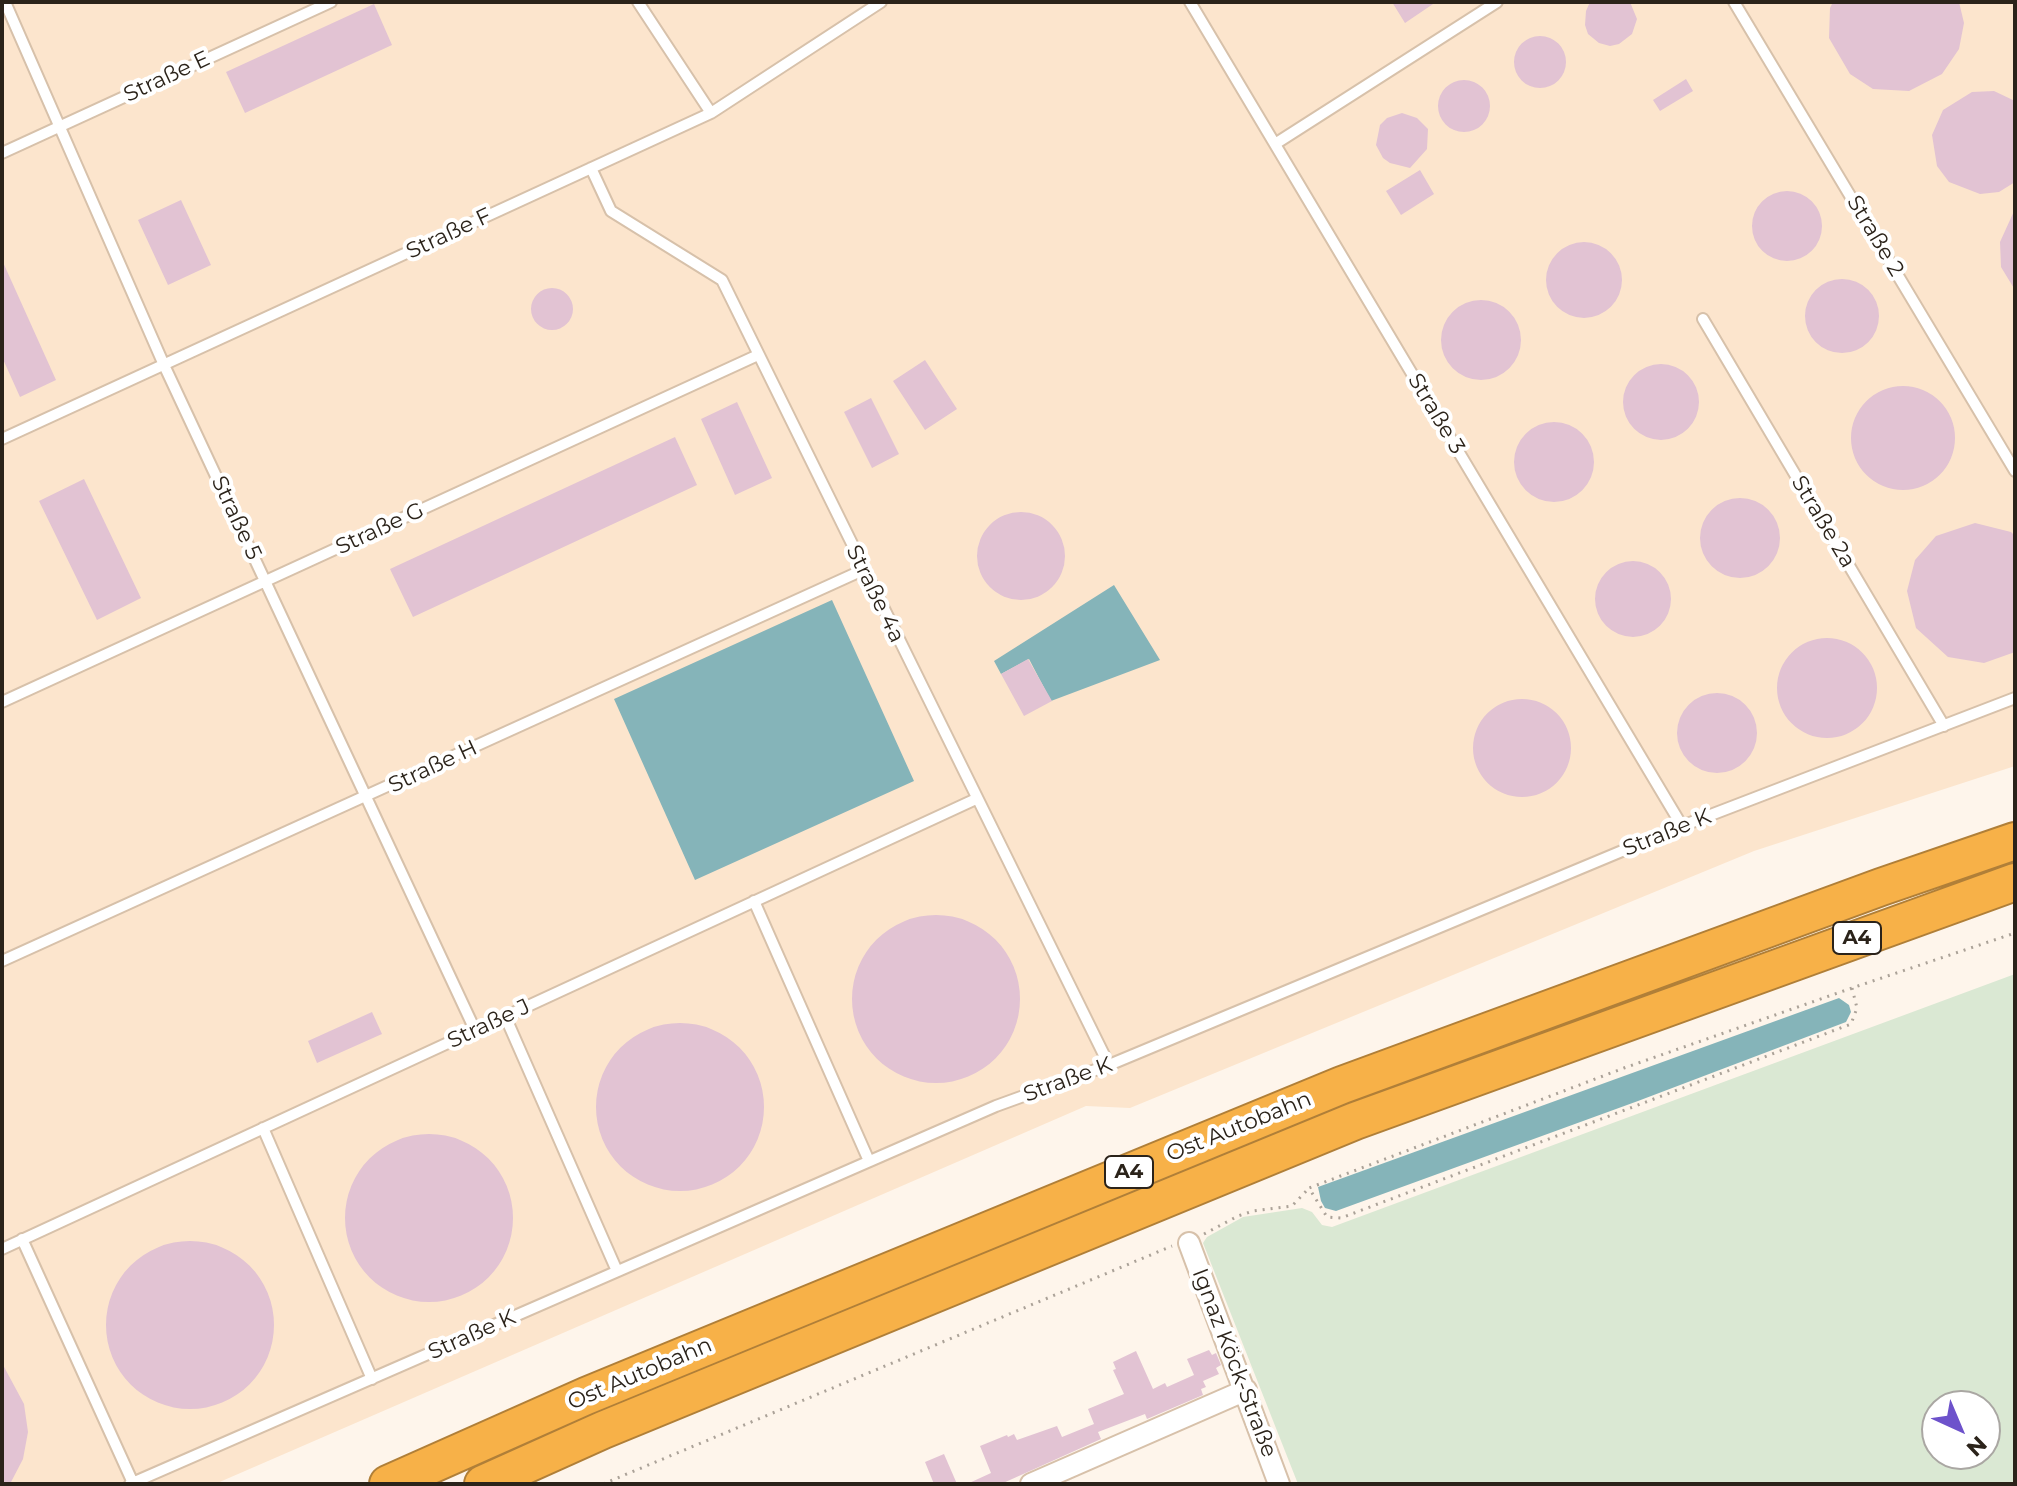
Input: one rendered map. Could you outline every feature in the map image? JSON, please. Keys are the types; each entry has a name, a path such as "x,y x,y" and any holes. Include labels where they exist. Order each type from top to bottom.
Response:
{"highway":[{"name":"Ost Autobahn","path":"388,1484 586,1396 1342,1085 1881,887 2015,841"},
{"name":"Ost Autobahn","path":"483,1484 618,1424 1355,1121 2015,882"}],"street":[{"name":"Ignaz Köck-Straße","path":"1189,1243 1279,1484"},
{"path":"1031,1484 1246,1390"}],"lane":[{"name":"Straße 5","path":"5,2 164,365 475,1030"},
{"name":"Straße E","path":"2,153 331,2"},
{"path":"638,2 711,113"},
{"name":"Straße F","path":"2,439 711,113 881,2"},
{"name":"Straße 3","path":"1190,2 1682,826"},
{"path":"1275,144 1497,2"},
{"name":"Straße 2","path":"1734,2 2015,471"},
{"name":"Straße 4a","path":"591,168 611,211 722,280 1109,1065"},
{"name":"Straße 2a","path":"1703,319 1944,726"},
{"name":"Straße G","path":"2,702 758,355"},
{"name":"Straße H","path":"2,961 863,570"},
{"name":"Straße K","path":"132,1483 996,1106 1109,1065 1682,826 2015,698"},
{"name":"Straße J","path":"2,1249 976,799"},
{"path":"754,901 869,1161"},
{"path":"505,1016 617,1271"},
{"path":"263,1128 372,1379"},
{"path":"22,1239 132,1483"}],"path":[{"path":"603,1484 1181,1242 1189,1243 1238,1216 1292,1206 1309,1188 1609,1074 2015,933"},
{"path":"1309,1188 1327,1217 1341,1218 1381,1204 1851,1024 1857,1008 1852,988"}],"shaded area":[{"path":"2,2 2015,2 2015,766 1754,851 1130,1108 1086,1106 215,1484 2,1484"}],"green space":[{"path":"2015,974 2015,1484 1298,1484 1203,1243 1207,1237 1243,1217 1302,1208 1312,1212 1322,1225 1332,1227"}],"water":[{"path":"1114,585 1160,660 1051,701 1029,659 1001,674 994,661"},
{"path":"832,600 914,781 695,880 614,699"},
{"path":"1839,998 1849,1005 1851,1012 1846,1022 1336,1211 1325,1208 1321,1201 1318,1187"}],"building":[{"path":"1392,2 1436,2 1405,23"},
{"path":"1590,2 1630,2 1637,19 1632,34 1619,44 1610,46 1599,43 1588,34 1585,25"},
{"path":"1833,2 1959,2 1964,23 1959,49 1942,74 1909,91 1873,89 1850,74 1829,38"},
{"path":"374,4 392,45 245,113 226,72"},
{"path":"1540,36 1558,44 1566,62 1558,80 1540,88 1522,80 1514,62 1522,44"},
{"path":"1686,79 1693,91 1660,111 1653,100"},
{"path":"1464,80 1483,87 1490,106 1483,125 1464,132 1445,125 1438,106 1445,87"},
{"path":"1994,91 2015,101 2015,182 1999,192 1980,194 1949,182 1937,166 1932,135 1943,110 1972,92"},
{"path":"1402,113 1417,118 1428,129 1427,149 1410,168 1390,163 1383,158 1376,145 1380,125 1387,118"},
{"path":"1420,170 1434,194 1401,215 1386,191"},
{"path":"1787,191 1812,201 1822,226 1812,251 1787,261 1762,251 1752,226 1762,201"},
{"path":"181,200 211,265 168,285 138,220"},
{"path":"2015,209 2015,290 2001,267 2000,242"},
{"path":"1577,242 1591,242 1605,248 1616,259 1622,280 1619,295 1611,307 1591,318 1577,318 1563,312 1552,301 1546,287 1546,273 1552,259 1563,248"},
{"path":"2,260 56,380 20,397 2,357"},
{"path":"1842,279 1856,282 1868,290 1876,302 1879,316 1876,330 1868,342 1856,350 1842,353 1828,350 1816,342 1808,330 1805,316 1808,302 1816,290 1828,282"},
{"path":"552,288 567,294 573,309 567,324 552,330 537,324 531,309 537,294"},
{"path":"1481,300 1496,303 1509,312 1518,325 1521,340 1518,355 1509,368 1496,377 1481,380 1466,377 1453,368 1444,355 1441,340 1444,325 1453,312 1466,303"},
{"path":"925,360 957,409 925,430 893,381"},
{"path":"1654,364 1668,364 1682,370 1693,381 1699,402 1696,417 1688,429 1668,440 1654,440 1640,434 1629,423 1623,409 1623,395 1629,381 1640,370"},
{"path":"1903,386 1923,390 1940,401 1951,418 1955,438 1951,458 1940,475 1923,486 1903,490 1883,486 1866,475 1855,458 1851,438 1855,418 1866,401 1883,390"},
{"path":"871,398 899,454 872,468 844,412"},
{"path":"737,402 772,478 735,495 701,419"},
{"path":"1554,422 1569,425 1582,434 1591,447 1594,462 1591,477 1582,490 1569,499 1554,502 1539,499 1526,490 1517,477 1514,462 1517,447 1526,434 1539,425"},
{"path":"675,437 697,485 413,617 390,569"},
{"path":"84,479 141,598 97,620 39,501"},
{"path":"1740,498 1755,501 1768,510 1777,523 1780,538 1777,553 1768,566 1755,575 1740,578 1725,575 1712,566 1703,553 1700,538 1703,523 1712,510 1725,501"},
{"path":"1021,512 1038,515 1052,525 1062,539 1065,556 1062,573 1052,587 1038,597 1021,600 1004,597 990,587 980,573 977,556 980,539 990,525 1004,515"},
{"path":"1975,523 2011,532 2015,536 2015,652 1984,663 1948,657 1916,628 1907,591 1915,560 1936,536"},
{"path":"1626,561 1640,561 1654,567 1665,578 1671,599 1668,614 1660,626 1640,637 1626,637 1612,631 1601,620 1595,606 1595,592 1601,578 1612,567"},
{"path":"1827,638 1855,646 1869,660 1877,688 1869,716 1855,730 1827,738 1799,730 1785,716 1777,688 1785,660 1799,646"},
{"path":"1028,659 1052,701 1024,716 1001,674"},
{"path":"1717,693 1732,696 1745,705 1754,718 1757,733 1754,748 1745,761 1732,770 1717,773 1702,770 1689,761 1680,748 1677,733 1680,718 1689,705 1702,696"},
{"path":"1522,699 1541,702 1557,713 1568,729 1571,748 1568,767 1557,783 1541,794 1522,797 1503,794 1487,783 1476,767 1473,748 1476,729 1487,713 1503,702"},
{"path":"936,915 968,922 995,940 1013,967 1020,999 1013,1031 995,1058 968,1076 936,1083 904,1076 877,1058 859,1031 852,999 859,967 877,940 904,922"},
{"path":"372,1012 382,1034 317,1063 308,1041"},
{"path":"680,1023 712,1030 739,1048 757,1075 764,1107 757,1139 739,1166 712,1184 680,1191 648,1184 621,1166 603,1139 596,1107 603,1075 621,1048 648,1030"},
{"path":"429,1134 461,1141 488,1159 506,1186 513,1218 506,1250 488,1277 461,1295 429,1302 397,1295 370,1277 352,1250 345,1218 352,1186 370,1159 397,1141"},
{"path":"190,1241 222,1248 249,1266 267,1293 274,1325 267,1357 249,1384 222,1402 190,1409 158,1402 131,1384 113,1357 106,1325 113,1293 131,1266 158,1248"},
{"path":"1209,1350 1212,1355 1216,1353 1221,1365 1216,1368 1219,1374 1203,1381 1206,1387 1201,1389 1203,1395 1147,1419 1145,1414 1098,1432 1101,1439 1001,1484 967,1484 991,1473 980,1446 1007,1435 1014,1434 1017,1440 1057,1426 1062,1437 1094,1424 1088,1409 1124,1394 1113,1370 1116,1369 1113,1362 1136,1351 1153,1389 1165,1383 1167,1387 1194,1375 1187,1359"},
{"path":"2,1363 24,1404 28,1432 23,1459 10,1484 2,1484"},
{"path":"944,1454 957,1484 934,1484 925,1462"}]}
